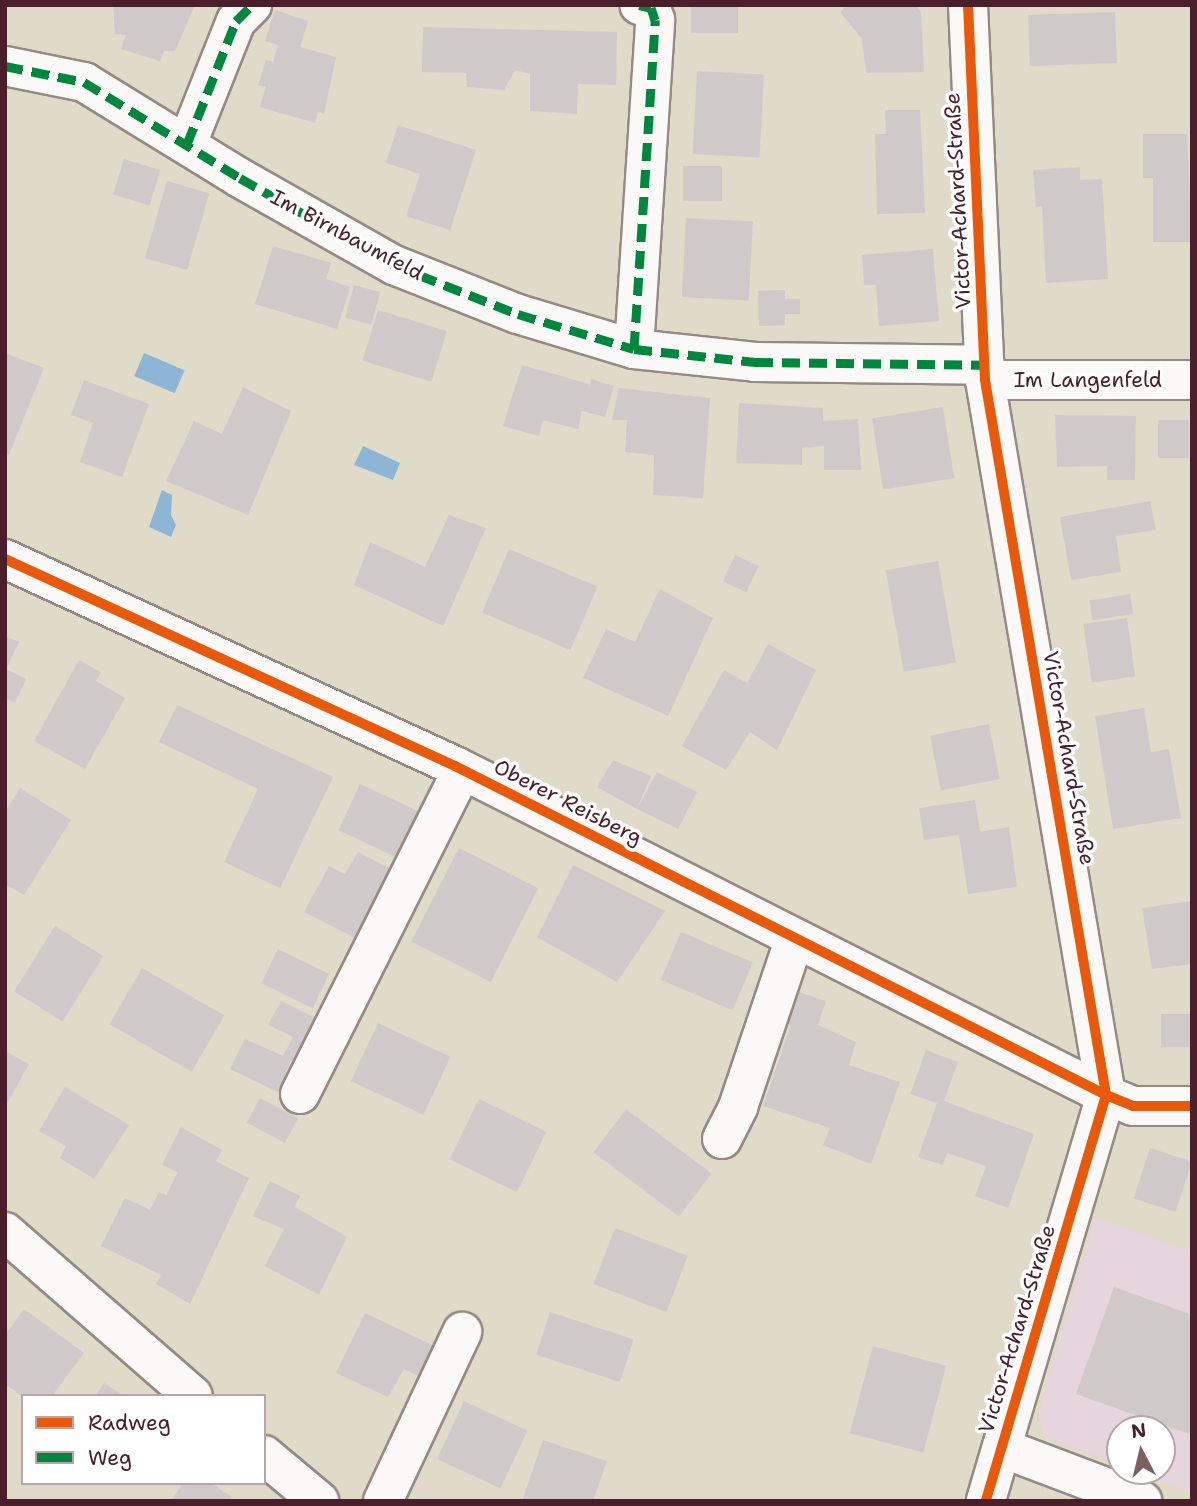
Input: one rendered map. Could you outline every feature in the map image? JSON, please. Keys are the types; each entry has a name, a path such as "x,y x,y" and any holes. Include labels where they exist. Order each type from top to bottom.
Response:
{"street":[{"path":"187,144 236,21 252,5"},
{"path":"635,349 655,20 651,8 639,5"},
{"name":"Victor-Achard-Straße","path":"968,5 985,372 1106,1095 986,1501"},
{"name":"Im Birnbaumfeld","path":"5,66 84,82 394,265 518,313 635,349 755,362 985,372"},
{"name":"Im Langenfeld","path":"985,372 1192,380"},
{"name":"Oberer Reisberg","path":"5,559 462,770 1106,1095 1133,1106 1192,1106"},
{"path":"300,1094 462,770"},
{"path":"722,1139 738,1107 795,938"},
{"path":"5,1232 191,1394"},
{"path":"383,1501 461,1332"},
{"path":"1002,1448 1142,1501"},
{"path":"266,1457 319,1501"}],"shaded area":[{"path":"1095,1217 1187,1250 1192,1236 1192,1493 1171,1485 1176,1485 1176,1415 1106,1415 1106,1460 1043,1436 1039,1413"}],"water":[{"path":"144,353 185,370 175,393 134,376"},
{"path":"363,446 400,463 393,480 354,465"},
{"path":"162,490 172,495 171,515 176,525 171,537 149,527"}],"building":[{"path":"113,5 195,5 175,51 164,51 160,61 121,49 126,35 115,34"},
{"path":"691,5 738,5 738,33 691,33"},
{"path":"847,5 916,5 921,12 924,72 866,73 862,39 840,12"},
{"path":"275,10 308,21 300,47 336,57 324,114 318,112 315,123 260,107 266,87 258,85 266,60 273,62 278,45 265,41"},
{"path":"1115,12 1117,63 1030,66 1028,15"},
{"path":"423,27 617,32 616,85 578,84 577,114 530,111 530,74 515,70 504,90 467,87 466,73 422,72"},
{"path":"697,71 764,75 760,157 693,154"},
{"path":"885,110 920,110 925,213 877,214 875,134 886,134"},
{"path":"398,125 476,150 450,230 406,216 420,174 386,163"},
{"path":"1143,134 1187,134 1192,242 1153,242 1153,178 1143,178"},
{"path":"124,159 160,170 150,205 113,194"},
{"path":"683,166 722,166 722,201 683,201"},
{"path":"1080,167 1080,180 1102,179 1108,279 1046,283 1042,206 1036,207 1033,170"},
{"path":"167,181 209,193 187,270 145,258"},
{"path":"686,218 753,222 749,300 682,297"},
{"path":"273,246 331,263 326,279 350,287 337,329 255,304"},
{"path":"933,249 939,321 879,326 876,285 864,285 862,255"},
{"path":"354,285 380,292 371,325 345,318"},
{"path":"785,290 785,299 800,299 800,314 785,314 785,325 759,326 758,291"},
{"path":"378,310 447,331 431,382 363,361"},
{"path":"5,353 44,368 9,455 5,454"},
{"path":"522,365 589,384 588,392 591,379 614,386 605,417 582,411 578,429 543,420 539,436 503,426"},
{"path":"84,380 149,404 122,477 80,462 93,423 71,415"},
{"path":"243,387 291,411 248,515 166,481 194,421 222,434"},
{"path":"619,388 710,398 703,498 653,495 654,455 625,452 627,420 612,420"},
{"path":"739,403 823,408 823,421 858,419 861,470 824,470 824,446 802,448 802,465 736,463"},
{"path":"943,407 954,478 883,489 872,418"},
{"path":"1055,415 1136,416 1135,480 1107,480 1107,466 1057,467"},
{"path":"1158,420 1189,420 1189,458 1158,458"},
{"path":"1150,501 1156,530 1116,536 1121,572 1071,580 1060,517"},
{"path":"449,515 486,528 443,626 354,585 370,542 425,567"},
{"path":"509,549 597,587 570,650 482,613"},
{"path":"735,555 759,566 746,592 723,581"},
{"path":"938,561 956,662 904,672 886,570"},
{"path":"660,589 713,618 668,716 583,678 606,629 635,642"},
{"path":"1130,594 1133,614 1093,620 1090,600"},
{"path":"1127,618 1135,676 1092,683 1083,624"},
{"path":"5,636 19,642 6,669 26,679 15,703 5,698"},
{"path":"768,644 816,670 777,750 750,732 726,770 682,746 724,670 747,683"},
{"path":"79,660 101,672 96,681 125,698 85,769 34,741"},
{"path":"177,705 333,777 280,888 224,862 258,789 159,742"},
{"path":"1144,708 1151,752 1169,749 1181,818 1113,829 1095,716"},
{"path":"989,724 1000,779 941,790 930,735"},
{"path":"613,760 651,776 637,809 597,787"},
{"path":"657,772 697,792 678,829 637,809"},
{"path":"360,784 428,816 406,862 338,830"},
{"path":"20,788 71,820 24,895 5,884 5,812"},
{"path":"975,800 980,832 1009,827 1017,887 968,894 959,835 924,840 919,808"},
{"path":"459,848 538,888 491,982 411,942"},
{"path":"358,852 397,872 361,941 304,912 329,866 345,874"},
{"path":"573,865 665,911 617,982 537,937"},
{"path":"1192,901 1192,964 1152,969 1142,908"},
{"path":"55,926 103,956 63,1022 14,991"},
{"path":"681,932 753,962 732,1010 661,980"},
{"path":"278,949 329,974 313,1008 261,983"},
{"path":"142,968 224,1016 192,1072 110,1024"},
{"path":"787,988 826,1001 818,1025 856,1042 849,1065 900,1082 871,1164 823,1145 830,1128 763,1106 791,1025 776,1021"},
{"path":"281,1001 319,1020 296,1062 291,1060 278,1092 230,1069 245,1039 283,1056 293,1037 268,1025"},
{"path":"1161,1014 1192,1014 1192,1047 1161,1047"},
{"path":"378,1023 451,1057 423,1115 351,1081"},
{"path":"926,1050 958,1062 944,1101 1034,1134 1008,1208 975,1196 986,1166 947,1153 943,1165 918,1157 937,1103 910,1094"},
{"path":"5,1051 29,1064 5,1107"},
{"path":"65,1087 129,1125 94,1179 60,1158 66,1146 39,1131"},
{"path":"260,1098 298,1118 285,1143 247,1123"},
{"path":"479,1099 546,1132 517,1192 450,1159"},
{"path":"626,1109 711,1173 679,1217 594,1152"},
{"path":"181,1127 222,1150 216,1161 249,1178 190,1304 156,1284 161,1275 101,1246 125,1198 150,1210 159,1192 166,1195 178,1172 162,1165"},
{"path":"1150,1148 1192,1162 1175,1212 1134,1198"},
{"path":"270,1181 300,1196 295,1207 347,1237 319,1295 265,1266 284,1229 253,1216"},
{"path":"615,1228 688,1256 666,1312 593,1284"},
{"path":"1114,1287 1192,1315 1192,1435 1176,1429 1176,1415 1135,1415 1076,1394"},
{"path":"24,1309 84,1353 53,1394 21,1395 5,1384 5,1335"},
{"path":"550,1312 634,1339 620,1382 536,1355"},
{"path":"365,1313 443,1350 428,1381 404,1369 388,1397 336,1373"},
{"path":"873,1346 946,1366 923,1453 850,1433"},
{"path":"104,1383 121,1394 96,1394"},
{"path":"464,1401 527,1431 500,1489 437,1459"},
{"path":"543,1440 607,1461 593,1501 522,1501"},
{"path":"182,1485 214,1485 232,1497 229,1501 171,1501"}],"marked path":[{"path":"187,144 236,21 252,5"},
{"path":"634,349 655,20 651,8 639,5"},
{"path":"5,66 84,82 240,178 394,265 518,314 634,349 755,362 985,365"}],"cycle path":[{"path":"968,5 985,380 1106,1095 986,1501"},
{"path":"5,559 455,766 1106,1095 1133,1106 1192,1106"}]}
